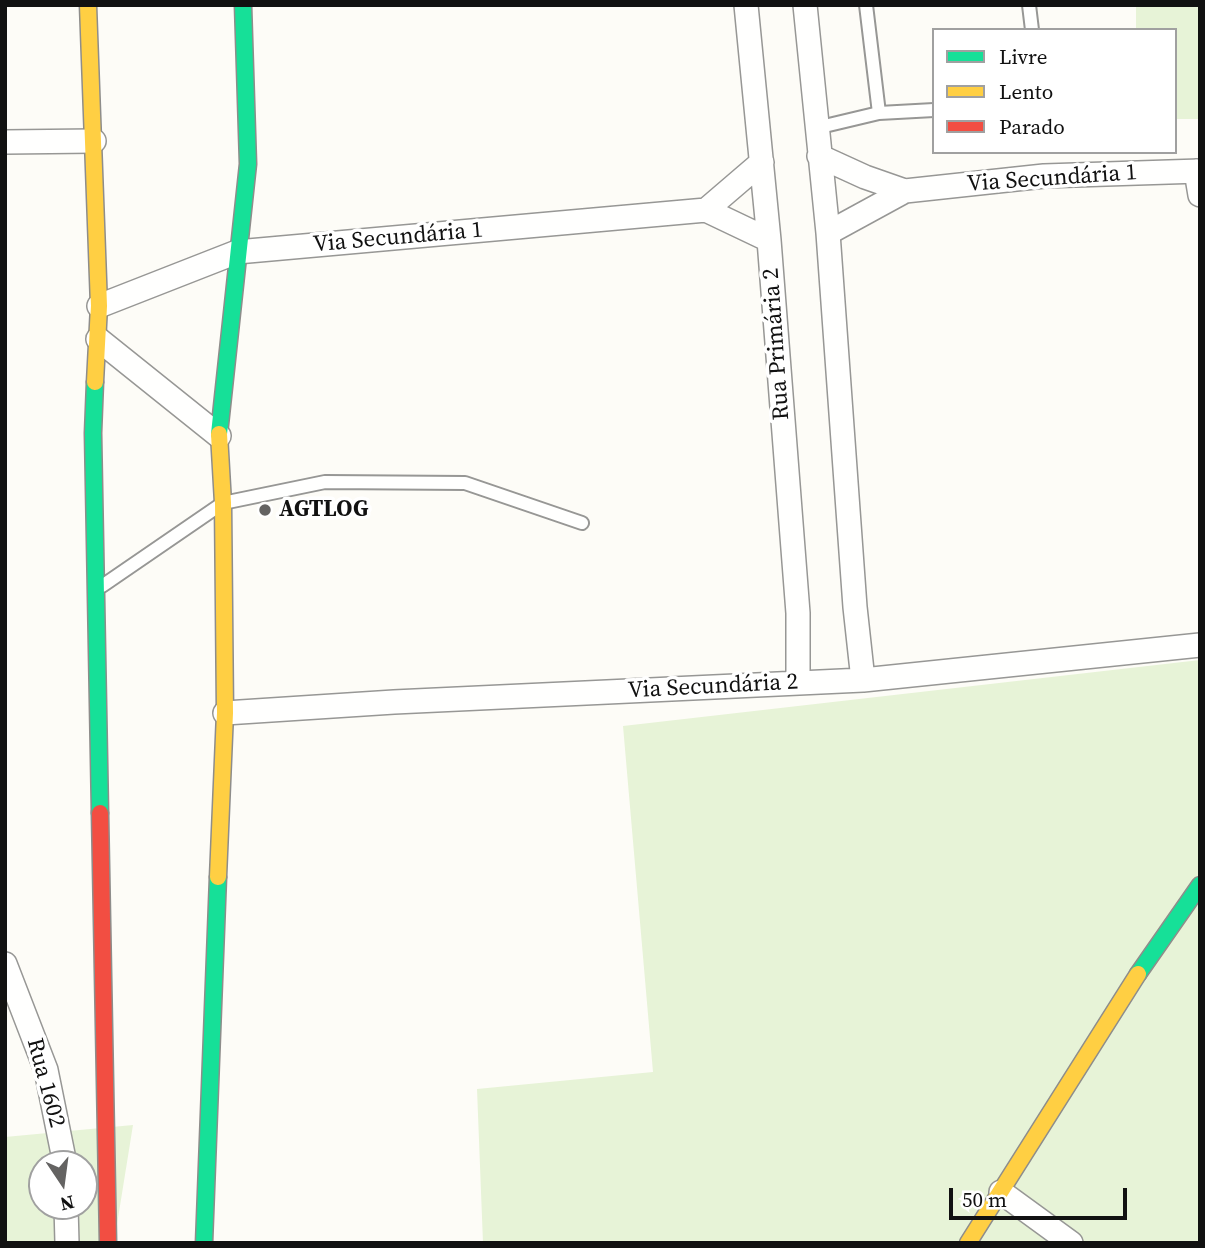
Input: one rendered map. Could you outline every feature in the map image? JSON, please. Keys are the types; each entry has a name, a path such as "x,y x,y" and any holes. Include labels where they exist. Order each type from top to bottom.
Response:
{"main road":[{"path":"88,5 99,306 93,433 108,1243"},
{"path":"204,1243 225,713 223,503 219,436 247,164 243,5"},
{"path":"968,1243 1137,976 1200,885"}],"street":[{"name":"Rua Primária 2","path":"746,5 769,240 798,613 798,682"},
{"path":"805,5 828,233 855,607 863,680"},
{"path":"10,137 94,141"},
{"path":"819,156 865,177 905,191"},
{"path":"762,162 706,210 769,240"},
{"path":"1198,171 1200,195"},
{"name":"Via Secundária 1","path":"905,191 1044,176 1198,171"},
{"path":"828,233 905,191"},
{"name":"Via Secundária 1","path":"99,306 236,252 706,210"},
{"path":"98,339 219,436"},
{"name":"Via Secundária 2","path":"225,713 394,702 863,680 1200,645"},
{"name":"Rua 1602","path":"5,964 46,1070 62,1150"},
{"path":"1001,1192 1071,1243"},
{"path":"66,1220 67,1243"}],"lane":[{"path":"866,5 880,113"},
{"path":"1029,5 1032,28"},
{"path":"816,128 880,113 932,110"},
{"path":"96,591 223,503 325,482 466,483 582,523"}],"green space":[{"path":"1136,5 1200,5 1200,119 1177,119 1177,28 1136,28"},
{"path":"1200,660 1200,1243 483,1243 477,1089 653,1072 623,726"},
{"path":"133,1125 114,1243 5,1243 5,1137"}],"traffic: fast":[{"path":"219,434 248,164 243,5"},
{"path":"95,382 93,433 100,813"},
{"path":"204,1243 218,877"},
{"path":"1138,974 1200,885"}],"traffic: slow":[{"path":"88,5 99,306 95,382"},
{"path":"218,877 225,713 223,503 219,434"},
{"path":"968,1243 1138,974"}],"traffic: jam":[{"path":"100,813 108,1243"}],"place":[{"name":"AGTLOG","path":"265,510"}]}
